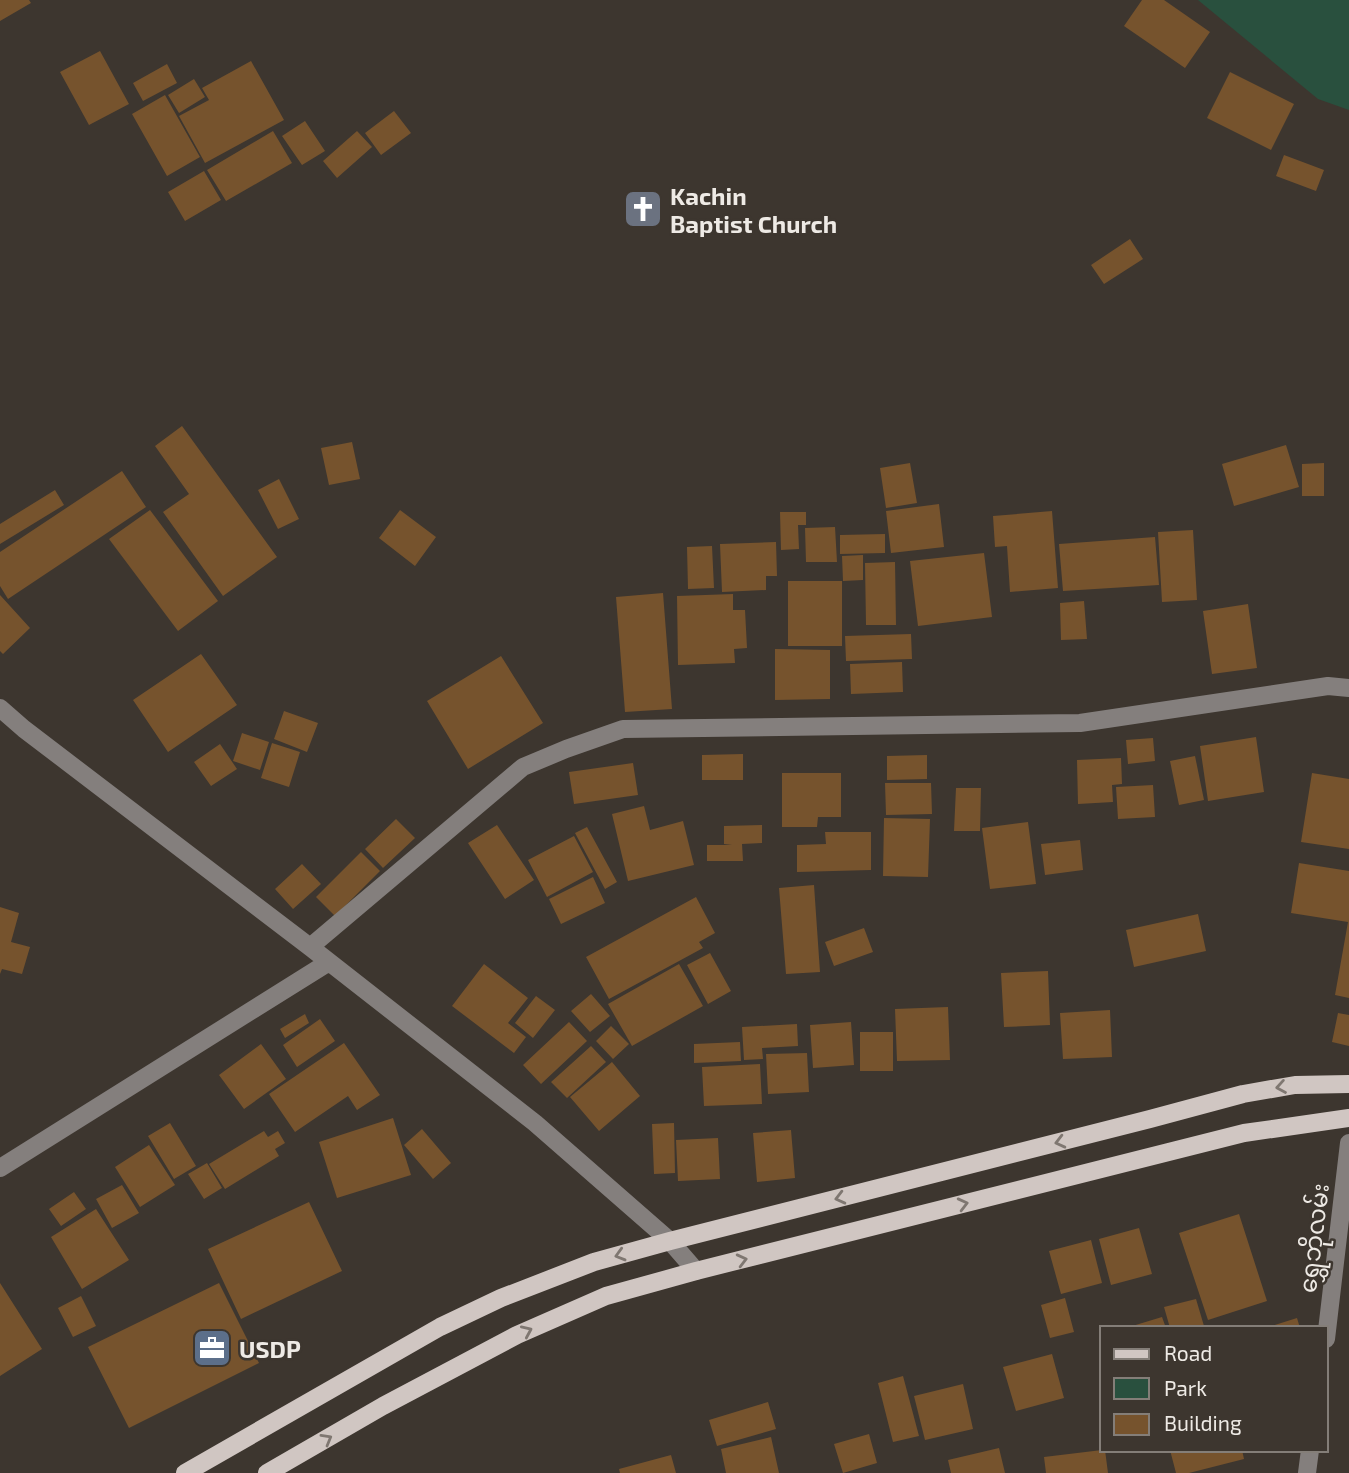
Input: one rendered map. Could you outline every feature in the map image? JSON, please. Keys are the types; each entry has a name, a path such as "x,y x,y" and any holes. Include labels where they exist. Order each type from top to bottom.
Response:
{"main road":[{"path":"185,1473 440,1326 500,1298 594,1262 1243,1094 1295,1085 1349,1084"},
{"path":"267,1473 383,1406 517,1335 607,1296 696,1271 1244,1133 1349,1118"}],"street":[{"path":"310,947 523,767 623,729 1080,723 1328,686 1349,688"},
{"path":"0,708 535,1123 670,1241 696,1271"},
{"path":"0,1168 329,962"},
{"name":"ရွှေဘိုလမ်း","path":"1328,1326 1349,1143"},
{"path":"1307,1473 1310,1452"}],"green space":[{"path":"1198,0 1349,0 1349,110 1318,99"}],"building":[{"path":"0,0 29,0 31,3 0,21"},
{"path":"1142,0 1164,0 1210,32 1185,68 1124,26"},
{"path":"100,51 129,104 89,125 60,72"},
{"path":"251,61 284,120 205,163 179,116 209,100 202,88"},
{"path":"167,64 177,83 143,101 133,83"},
{"path":"1230,72 1294,104 1271,150 1207,118"},
{"path":"194,79 205,97 179,113 168,95"},
{"path":"165,95 200,157 167,176 132,114"},
{"path":"394,111 411,133 381,155 365,133"},
{"path":"305,121 325,151 302,165 282,136"},
{"path":"273,131 292,163 226,201 207,170"},
{"path":"357,131 372,147 337,178 323,161"},
{"path":"1284,155 1324,170 1316,191 1276,176"},
{"path":"204,171 221,200 185,221 168,192"},
{"path":"1130,239 1143,259 1104,284 1091,265"},
{"path":"182,426 277,557 223,596 163,512 189,494 155,446"},
{"path":"352,442 360,479 329,485 321,448"},
{"path":"1286,445 1299,487 1234,506 1222,464"},
{"path":"910,463 917,503 886,508 880,468"},
{"path":"1324,463 1324,496 1302,496 1302,464"},
{"path":"122,471 146,507 8,599 0,586 0,552"},
{"path":"279,479 299,519 278,529 258,490"},
{"path":"55,490 64,505 0,544 0,524"},
{"path":"939,504 944,547 891,553 886,511"},
{"path":"150,510 218,601 178,631 109,539"},
{"path":"400,510 436,537 415,566 379,538"},
{"path":"1052,511 1058,588 1010,592 1007,546 995,547 993,516"},
{"path":"780,512 806,512 806,525 798,525 799,549 781,550"},
{"path":"835,527 837,562 806,562 805,528"},
{"path":"1193,530 1197,600 1162,602 1158,532"},
{"path":"885,534 885,553 840,554 840,535"},
{"path":"1155,537 1159,585 1063,591 1059,544"},
{"path":"776,542 777,576 766,576 766,590 722,592 720,544"},
{"path":"712,546 714,588 688,589 687,547"},
{"path":"984,553 992,617 918,626 910,561"},
{"path":"863,555 863,580 843,581 842,556"},
{"path":"895,562 896,625 866,625 865,563"},
{"path":"788,581 842,581 842,646 788,646"},
{"path":"663,593 672,709 625,712 616,597"},
{"path":"733,594 733,610 745,610 747,648 734,649 735,663 678,665 677,596"},
{"path":"0,595 30,628 3,654 0,651"},
{"path":"1084,601 1087,639 1061,640 1060,603"},
{"path":"1248,604 1257,668 1212,674 1203,611"},
{"path":"911,634 912,659 846,661 845,636"},
{"path":"775,649 830,650 830,699 775,700"},
{"path":"201,654 237,705 168,752 133,700"},
{"path":"501,656 543,723 468,769 427,701"},
{"path":"902,662 903,692 851,694 850,664"},
{"path":"284,711 318,723 307,752 274,739"},
{"path":"242,733 269,742 260,770 233,761"},
{"path":"1256,737 1264,792 1208,801 1200,746"},
{"path":"1153,738 1155,761 1128,764 1126,740"},
{"path":"272,743 300,752 289,787 261,778"},
{"path":"220,744 237,769 211,786 194,762"},
{"path":"743,754 743,780 702,780 702,755"},
{"path":"927,755 927,779 887,780 887,756"},
{"path":"1195,756 1204,800 1179,805 1170,761"},
{"path":"1121,758 1122,784 1112,785 1113,802 1078,804 1077,760"},
{"path":"633,763 638,795 574,804 569,772"},
{"path":"782,773 841,773 841,817 818,817 817,827 782,827"},
{"path":"1312,773 1349,779 1349,849 1301,842"},
{"path":"885,783 931,783 932,814 886,815"},
{"path":"1153,785 1155,817 1118,819 1116,787"},
{"path":"956,788 981,788 980,831 954,831"},
{"path":"644,806 650,830 683,821 694,865 628,881 612,814"},
{"path":"884,818 930,819 928,877 883,876"},
{"path":"396,819 415,838 383,868 365,849"},
{"path":"1028,822 1036,884 990,889 982,828"},
{"path":"497,825 534,880 505,899 468,843"},
{"path":"762,825 762,843 742,844 743,861 707,861 707,845 732,845 724,844 724,826"},
{"path":"587,827 617,882 605,889 575,833"},
{"path":"825,832 871,832 871,870 797,872 797,845 826,844"},
{"path":"574,836 593,872 547,897 528,860"},
{"path":"1080,840 1083,870 1045,875 1041,844"},
{"path":"361,852 380,871 335,916 316,897"},
{"path":"1299,863 1349,871 1349,998 1335,995 1348,922 1291,913"},
{"path":"302,864 321,884 293,909 275,889"},
{"path":"593,877 605,903 561,924 549,899"},
{"path":"814,885 820,972 786,974 779,888"},
{"path":"696,897 715,933 699,942 703,948 609,999 586,957"},
{"path":"0,907 19,913 11,942 30,947 22,974 2,969 0,974"},
{"path":"1198,914 1206,951 1134,967 1126,930"},
{"path":"864,928 873,952 834,966 825,942"},
{"path":"710,953 731,991 708,1004 687,965"},
{"path":"484,964 528,998 508,1023 526,1037 514,1053 452,1006"},
{"path":"679,964 703,1006 632,1046 608,1004"},
{"path":"1048,971 1050,1025 1004,1027 1001,973"},
{"path":"591,994 610,1016 590,1032 571,1011"},
{"path":"536,996 555,1010 533,1038 515,1023"},
{"path":"948,1007 950,1060 897,1061 895,1009"},
{"path":"1110,1010 1112,1057 1063,1059 1060,1013"},
{"path":"1338,1013 1349,1015 1349,1046 1332,1042"},
{"path":"305,1014 309,1023 285,1038 280,1029"},
{"path":"320,1019 335,1041 297,1067 283,1045"},
{"path":"569,1022 587,1041 541,1084 523,1065"},
{"path":"851,1022 854,1065 813,1068 810,1025"},
{"path":"797,1024 798,1046 762,1048 763,1059 744,1060 742,1027"},
{"path":"611,1026 629,1044 613,1059 596,1041"},
{"path":"860,1032 893,1032 893,1071 860,1071"},
{"path":"740,1042 741,1061 694,1063 694,1044"},
{"path":"344,1043 380,1095 357,1110 348,1096 295,1132 269,1094"},
{"path":"261,1044 286,1079 244,1109 219,1075"},
{"path":"591,1046 606,1062 567,1098 551,1082"},
{"path":"807,1053 809,1092 768,1094 766,1054"},
{"path":"612,1062 640,1096 599,1131 570,1097"},
{"path":"760,1064 762,1104 704,1106 702,1067"},
{"path":"393,1118 411,1175 337,1198 319,1142"},
{"path":"170,1123 196,1166 174,1179 148,1136"},
{"path":"674,1123 675,1173 654,1174 652,1124"},
{"path":"422,1129 451,1163 433,1179 404,1145"},
{"path":"791,1130 795,1178 757,1182 753,1133"},
{"path":"264,1131 268,1137 278,1131 285,1143 275,1149 279,1156 225,1189 209,1164"},
{"path":"718,1138 720,1179 678,1181 676,1140"},
{"path":"149,1145 175,1185 140,1207 115,1167"},
{"path":"207,1163 222,1188 204,1199 188,1174"},
{"path":"122,1185 139,1213 112,1228 96,1199"},
{"path":"74,1192 86,1209 61,1226 49,1209"},
{"path":"309,1202 342,1271 241,1319 208,1249"},
{"path":"96,1209 129,1260 82,1289 51,1237"},
{"path":"1239,1214 1267,1301 1208,1320 1179,1233"},
{"path":"1139,1228 1152,1274 1111,1285 1099,1239"},
{"path":"1091,1240 1102,1283 1061,1294 1049,1251"},
{"path":"0,1283 42,1349 0,1376"},
{"path":"219,1283 259,1363 129,1428 88,1347"},
{"path":"81,1296 96,1326 73,1337 58,1308"},
{"path":"1065,1298 1074,1332 1050,1338 1041,1305"},
{"path":"1196,1299 1204,1326 1169,1326 1164,1307"},
{"path":"1162,1317 1165,1326 1132,1326"},
{"path":"1297,1318 1299,1326 1271,1326"},
{"path":"1052,1354 1064,1398 1016,1411 1003,1367"},
{"path":"903,1376 919,1436 893,1442 878,1383"},
{"path":"963,1384 973,1429 925,1440 914,1396"},
{"path":"768,1402 776,1429 717,1446 709,1420"},
{"path":"869,1434 877,1463 843,1473 834,1444"},
{"path":"771,1437 779,1473 726,1473 721,1449"},
{"path":"999,1448 1005,1473 951,1473 948,1460"},
{"path":"1100,1451 1105,1452 1108,1473 1046,1473 1044,1457"},
{"path":"1171,1452 1242,1452 1244,1459 1189,1473 1176,1473"},
{"path":"671,1455 676,1473 620,1473 619,1469"}],"place":[{"name":"Kachin Baptist Church","path":"643,209"},
{"name":"USDP","path":"212,1348"}]}
